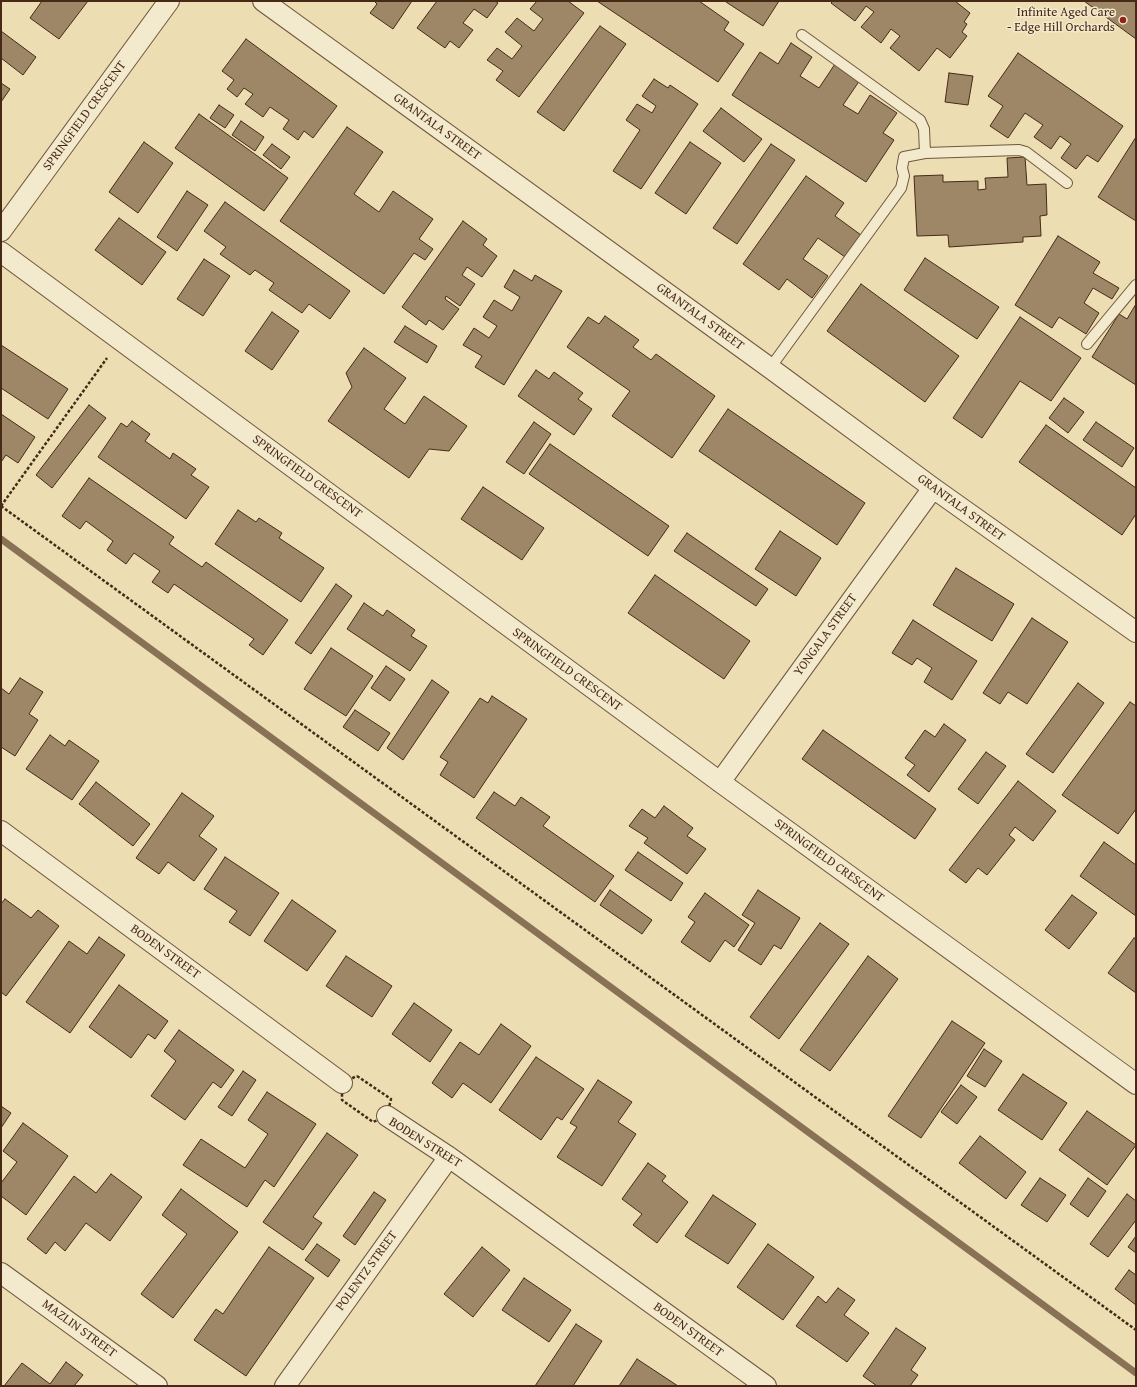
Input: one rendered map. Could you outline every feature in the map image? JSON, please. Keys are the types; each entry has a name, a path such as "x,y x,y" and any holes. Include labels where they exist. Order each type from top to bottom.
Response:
{"street":[{"name":"SPRINGFIELD CRESCENT","path":"1,231 169,1"},
{"name":"GRANTALA STREET","path":"263,1 770,368 933,488 1136,632"},
{"name":"SPRINGFIELD CRESCENT","path":"1,252 720,782 1136,1084"},
{"name":"YONGALA STREET","path":"720,782 933,488"},
{"name":"BODEN STREET","path":"1,831 342,1083"},
{"name":"BODEN STREET","path":"387,1116 449,1157 766,1386"},
{"name":"POLENTZ STREET","path":"285,1386 449,1157"},
{"name":"MAZLIN STREET","path":"1,1273 157,1386"}],"lane":[{"path":"802,35 920,120 924,129 925,154"},
{"path":"770,368 900,188 904,176 902,168 904,157 925,154 1019,150 1026,152 1067,183"},
{"path":"1087,344 1136,285"}],"path":[{"path":"121,340 1,506 1136,1330"},
{"path":"342,1083 357,1076 391,1099 387,1116"},
{"name":"BODEN STREET","path":"342,1083 342,1100 373,1122 387,1116"}],"building":[{"path":"42,1 88,1 59,39 30,18"},
{"path":"374,1 412,1 393,29 370,13 377,4"},
{"path":"437,1 495,1 498,3 487,18 474,9 463,23 473,30 459,48 450,41 445,48 417,28"},
{"path":"537,1 568,1 584,13 519,97 496,80 503,71 487,60 497,48 512,59 522,46 505,32 517,18 534,31 543,19 530,9"},
{"path":"597,1 699,1 729,22 724,30 744,44 718,82"},
{"path":"779,1 763,26 726,2"},
{"path":"833,1 955,1 970,13 964,22 967,24 962,32 967,36 950,58 937,48 919,71 890,48 900,36 891,29 881,43 861,27 874,12 866,6 855,21 831,3"},
{"name":"Infinite Aged Care - Edge Hill Orchards","path":"1084,1 1136,1 1136,39"},
{"path":"600,26 626,44 564,131 537,112"},
{"path":"1,31 36,57 23,75 1,58"},
{"path":"246,39 337,106 313,138 304,131 298,140 283,129 289,120 270,107 263,117 245,104 253,94 244,88 237,97 227,89 234,80 222,71"},
{"path":"791,43 812,57 800,76 819,88 835,64 860,80 843,105 858,114 870,95 897,113 883,133 894,140 866,182 732,95 760,52 778,64"},
{"path":"1018,53 1123,126 1098,162 1087,155 1076,169 1061,158 1071,144 1060,136 1051,149 1034,137 1043,125 1025,113 1008,138 990,126 1003,106 988,96"},
{"path":"949,73 973,76 968,105 945,102"},
{"path":"654,79 668,88 670,85 698,104 641,189 613,171 640,130 626,120 637,104 652,113 656,106 642,96"},
{"path":"1,83 10,89 1,102"},
{"path":"219,105 234,115 225,128 210,118"},
{"path":"721,108 762,139 744,162 703,131"},
{"path":"199,114 288,178 264,211 175,148"},
{"path":"241,121 264,137 255,151 232,135"},
{"path":"347,127 383,152 354,194 379,212 393,191 433,219 419,239 433,249 425,260 414,253 384,294 280,221"},
{"path":"1136,137 1136,221 1098,197"},
{"path":"144,142 173,163 138,213 109,192"},
{"path":"690,142 721,163 686,214 655,193"},
{"path":"272,144 290,157 281,169 263,155"},
{"path":"771,144 795,160 737,244 713,228"},
{"path":"1025,157 1027,185 1046,184 1047,215 1040,216 1041,236 1023,237 1023,242 949,247 948,235 917,236 914,176 943,175 943,182 978,181 978,190 986,189 985,178 1008,177 1007,158"},
{"path":"806,176 844,203 835,216 861,235 845,257 818,238 803,259 828,276 812,298 787,279 779,290 743,264"},
{"path":"187,191 208,205 177,251 157,237"},
{"path":"225,202 350,291 330,319 309,304 302,313 269,290 274,283 255,270 250,275 220,254 226,247 204,231"},
{"path":"119,218 166,252 142,285 95,250"},
{"path":"463,221 487,239 483,245 497,256 482,277 467,267 462,275 475,284 460,306 446,296 445,299 459,309 443,330 429,320 426,325 402,307"},
{"path":"1058,236 1100,262 1093,273 1119,288 1112,299 1093,288 1084,303 1099,313 1086,334 1059,317 1052,328 1015,305"},
{"path":"925,258 999,307 977,339 904,290"},
{"path":"204,259 230,276 203,316 177,299"},
{"path":"514,270 532,281 535,275 562,291 504,385 475,367 482,356 463,345 474,328 489,338 497,326 483,317 494,300 512,311 520,297 504,287"},
{"path":"861,284 959,356 925,402 827,331"},
{"path":"1136,304 1136,385 1092,357 1119,314 1127,319"},
{"path":"272,312 299,331 272,370 245,351"},
{"path":"605,316 639,340 633,347 651,360 656,354 715,396 672,458 612,416 630,391 567,347 588,317 599,324"},
{"path":"1020,317 1081,358 1051,401 1020,381 982,438 953,418"},
{"path":"405,326 437,346 427,363 394,342"},
{"path":"1,345 68,389 48,419 1,388"},
{"path":"364,348 406,378 384,409 405,424 424,396 467,426 449,451 429,449 409,478 328,421 352,387 346,373"},
{"path":"536,370 549,379 554,372 583,393 578,399 592,409 574,435 518,396"},
{"path":"1064,398 1084,412 1068,433 1049,418"},
{"path":"89,405 106,418 52,488 36,475"},
{"path":"728,409 865,503 837,545 699,451"},
{"path":"1,414 35,437 18,463 6,455 1,462"},
{"path":"132,421 150,434 145,441 170,459 173,453 196,469 191,475 209,487 186,519 98,457 121,423 127,427"},
{"path":"534,422 551,434 524,474 506,462"},
{"path":"1096,422 1134,448 1122,467 1083,440"},
{"path":"1046,425 1136,488 1136,514 1122,535 1019,462"},
{"path":"550,444 669,526 648,556 529,474"},
{"path":"89,478 174,537 169,544 202,567 206,562 288,620 263,655 249,645 254,639 174,584 168,593 152,582 160,571 134,553 126,564 107,550 113,541 86,521 80,529 62,516"},
{"path":"483,487 544,528 522,560 461,519"},
{"path":"238,510 256,522 259,518 282,533 279,538 324,568 301,602 215,544"},
{"path":"780,531 821,558 796,596 755,569"},
{"path":"687,533 768,589 756,606 674,551"},
{"path":"956,568 1014,604 992,641 933,605"},
{"path":"655,575 750,641 724,679 628,613"},
{"path":"336,584 352,596 311,654 295,643"},
{"path":"364,603 383,616 387,610 415,630 411,636 427,646 410,671 347,629"},
{"path":"1032,618 1068,642 1027,704 1008,692 1000,704 983,693"},
{"path":"913,620 977,661 952,700 924,682 932,668 917,658 912,665 892,653"},
{"path":"331,648 373,676 346,716 304,689"},
{"path":"386,666 405,679 390,701 371,688"},
{"path":"20,678 43,692 29,714 38,720 15,756 1,747 1,688 9,694"},
{"path":"432,680 449,692 403,760 387,748"},
{"path":"1078,683 1104,703 1053,773 1026,754"},
{"path":"492,696 527,719 474,798 440,775 448,762 440,757 480,698 488,703"},
{"path":"1130,702 1136,706 1136,809 1118,834 1062,795"},
{"path":"355,710 390,733 378,751 343,727"},
{"path":"944,724 966,740 929,792 907,775 915,765 905,758 925,730 935,737"},
{"path":"823,730 936,809 915,839 802,759"},
{"path":"50,735 65,746 69,740 99,761 72,800 26,769"},
{"path":"986,752 1006,766 978,804 958,789"},
{"path":"1018,781 1056,811 1033,841 1015,827 1009,835 1015,840 987,875 978,868 966,883 949,870"},
{"path":"96,782 150,824 133,846 79,804"},
{"path":"494,792 515,806 521,797 550,817 543,826 614,876 595,902 476,818"},
{"path":"182,793 214,816 199,836 217,849 194,881 168,862 159,874 136,858"},
{"path":"664,806 693,828 687,836 706,849 687,874 644,843 648,838 629,826 642,809 655,818"},
{"path":"1104,842 1136,865 1136,916 1080,876"},
{"path":"638,852 683,883 671,901 625,870"},
{"path":"225,857 279,893 250,936 229,922 237,911 204,889"},
{"path":"610,890 652,920 642,934 600,905"},
{"path":"758,890 800,918 781,949 774,945 761,965 738,950 755,923 742,915"},
{"path":"705,893 749,925 734,947 725,940 710,962 681,942 695,922 688,917"},
{"path":"1072,895 1097,913 1069,949 1045,930"},
{"path":"5,899 31,918 38,910 59,926 6,996 1,992 1,904"},
{"path":"292,900 336,931 307,971 264,941"},
{"path":"820,923 849,944 779,1039 750,1017"},
{"path":"99,937 125,955 70,1033 26,1002 69,941 87,954"},
{"path":"1134,938 1136,939 1136,993 1108,973"},
{"path":"346,956 392,986 372,1017 326,986"},
{"path":"868,956 898,979 830,1071 800,1050"},
{"path":"119,985 168,1021 155,1039 148,1034 131,1058 89,1027"},
{"path":"414,1003 452,1030 430,1062 392,1034"},
{"path":"952,1021 985,1043 921,1138 888,1116"},
{"path":"501,1024 531,1046 491,1103 463,1083 452,1098 432,1083 460,1042 479,1055"},
{"path":"179,1030 234,1070 221,1088 213,1082 185,1120 151,1096 176,1061 164,1051"},
{"path":"984,1049 1002,1061 985,1087 967,1076"},
{"path":"536,1057 584,1089 562,1120 557,1117 541,1140 499,1110"},
{"path":"243,1071 256,1080 232,1116 218,1107"},
{"path":"1023,1074 1067,1103 1042,1140 998,1110"},
{"path":"598,1080 632,1102 618,1122 636,1134 602,1186 557,1157 577,1127 570,1123"},
{"path":"961,1085 977,1097 957,1124 941,1112"},
{"path":"267,1092 316,1124 274,1187 265,1180 247,1207 183,1165 201,1139 245,1168 268,1134 248,1120"},
{"path":"1,1106 11,1113 1,1128"},
{"path":"1087,1111 1136,1145 1107,1185 1059,1150"},
{"path":"23,1123 68,1156 26,1215 1,1196 1,1183 17,1162 3,1151"},
{"path":"327,1133 358,1155 313,1217 322,1223 303,1250 263,1222"},
{"path":"980,1136 1026,1172 1006,1199 959,1163"},
{"path":"648,1163 666,1176 662,1181 688,1202 657,1243 633,1225 642,1214 622,1199"},
{"path":"111,1174 142,1197 110,1241 86,1223 65,1251 55,1242 46,1254 27,1239 74,1176 96,1193"},
{"path":"1040,1178 1066,1195 1047,1222 1021,1205"},
{"path":"1088,1178 1106,1191 1088,1217 1070,1204"},
{"path":"181,1189 238,1232 173,1318 141,1294 187,1234 162,1215"},
{"path":"374,1192 386,1200 355,1245 343,1236"},
{"path":"1127,1194 1136,1201 1136,1220 1108,1257 1090,1244"},
{"path":"713,1195 756,1224 728,1264 685,1236"},
{"path":"1136,1236 1136,1253 1128,1247"},
{"path":"317,1244 340,1260 328,1277 305,1260"},
{"path":"768,1244 814,1277 783,1320 737,1287"},
{"path":"269,1247 314,1278 246,1376 194,1340 216,1309 223,1314"},
{"path":"482,1247 510,1270 473,1317 444,1294"},
{"path":"1129,1270 1136,1275 1136,1305 1115,1289"},
{"path":"524,1278 571,1310 549,1342 502,1310"},
{"path":"838,1288 855,1300 844,1315 869,1333 847,1362 796,1326 818,1296 826,1303"},
{"path":"576,1324 602,1341 573,1386 535,1386"},
{"path":"896,1328 926,1348 911,1370 918,1375 910,1386 877,1386 863,1376"},
{"path":"637,1359 678,1386 619,1386"},
{"path":"66,1362 83,1375 74,1386 4,1386 22,1363 50,1384"}],"waterway":[{"path":"1,539 1136,1373"}],"place":[{"name":"Infinite Aged Care - Edge Hill Orchards","path":"1123,20"}]}
